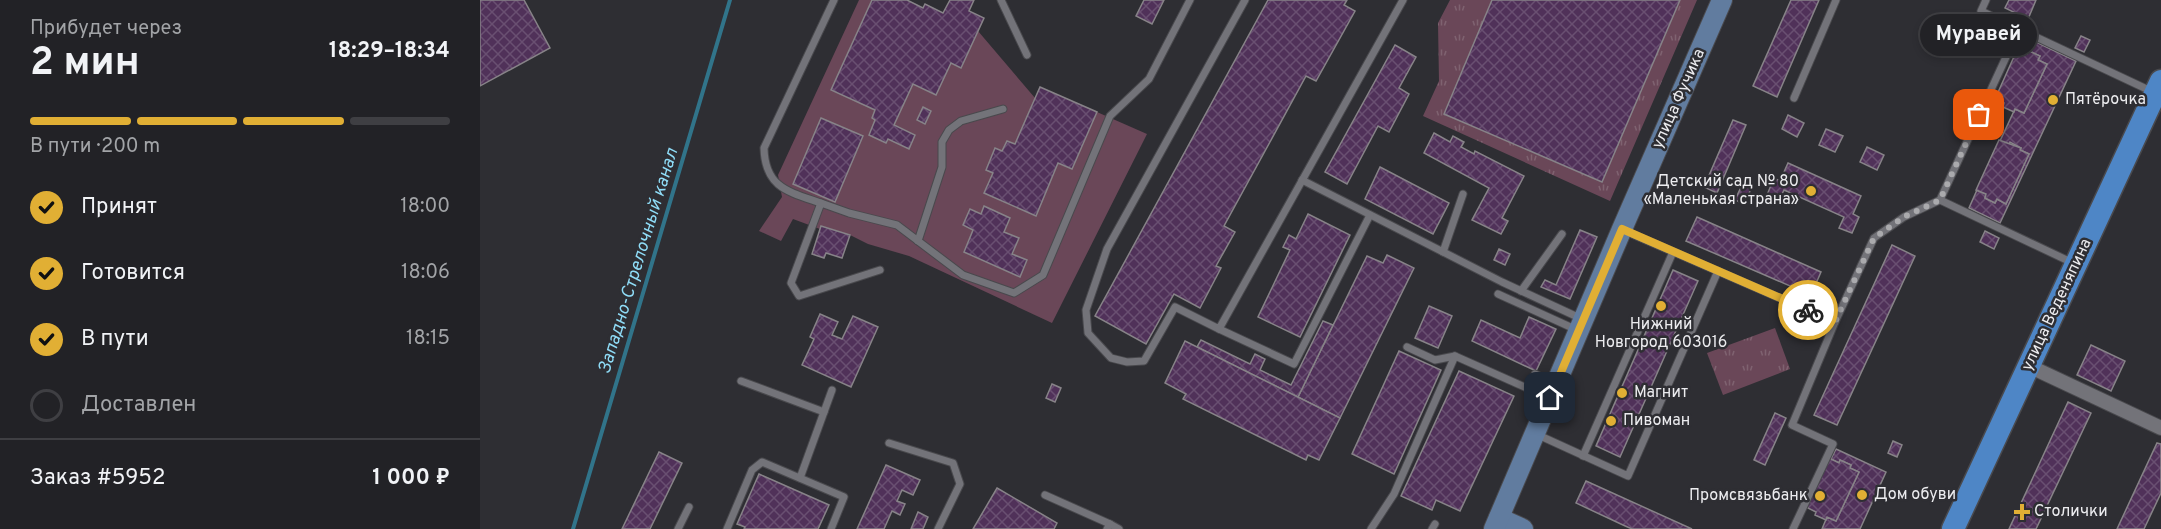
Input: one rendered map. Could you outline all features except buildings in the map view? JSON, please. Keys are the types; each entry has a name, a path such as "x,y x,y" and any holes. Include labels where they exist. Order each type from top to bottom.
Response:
{"main road":[{"name":"улица Веденяпина","path":"1953,529 2158,87"}],"street":[{"name":"улица Фучика","path":"1496,524 1722,0"},
{"path":"2029,366 2161,428"},
{"path":"1496,524 1523,529"}],"lane":[{"path":"834,0 764,148 767,170 774,182 783,190 897,225 963,275 1014,293 1043,275 1110,116 1149,79 1190,0"},
{"path":"1001,0 1027,55"},
{"path":"1245,0 1107,249 1086,310 1088,333 1111,358 1127,362 1144,361 1175,307 1294,364 1370,215"},
{"path":"1219,329 1403,0"},
{"path":"1794,98 1836,0"},
{"path":"1986,0 1981,12 2158,87"},
{"path":"1793,529 1833,444 1792,425 1835,322 1874,238 1904,217 1940,200 2019,29"},
{"path":"918,241 942,167 942,141 949,130 961,121 1003,109"},
{"path":"1302,180 1521,291 1581,325"},
{"path":"1443,252 1462,194"},
{"path":"1940,200 2076,264"},
{"path":"821,203 791,283 799,296 880,270"},
{"path":"1622,229 1835,322"},
{"path":"1521,291 1562,234"},
{"path":"1583,456 1673,252"},
{"path":"1535,434 1628,476 1718,271"},
{"path":"1498,294 1581,325"},
{"path":"1407,347 1435,360 1455,356 1553,391"},
{"path":"1371,529 1394,494 1455,356"},
{"path":"1535,374 1553,391"},
{"path":"741,381 824,412"},
{"path":"800,478 832,390"},
{"path":"889,444 953,463 960,484 938,529"},
{"path":"727,529 752,470 762,462 844,497 831,529"},
{"path":"1045,495 1108,526 1119,529"},
{"path":"678,529 689,507"}],"green space":[{"path":"859,0 907,0 923,8 925,4 943,13 950,0 974,0 969,11 984,18 978,31 1035,98 1040,87 1147,134 1052,323 909,256 868,244 850,235 822,226 820,229 793,219 781,241 759,231 782,197 778,175"},
{"path":"1450,0 1697,0 1610,201 1423,116 1439,81 1438,23"},
{"path":"1775,328 1790,369 1723,395 1707,353"}],"waterway":[{"name":"Западно-Стрелочный канал","path":"573,529 730,0"}],"way so far":[{"path":"1808,310 1835,322 1874,238 1904,217 1940,200 1979,115"}],"place":[{"name":"Пятёрочка","path":"2053,100"},
{"name":"Муравей","path":"1979,115"},
{"name":"Детский сад № 80 «Маленькая страна»","path":"1811,191"},
{"name":"Нижний Новгород 603016","path":"1661,306"},
{"name":"Магнит","path":"1622,393"},
{"name":"Пивоман","path":"1611,421"},
{"name":"Дом обуви","path":"1862,495"},
{"name":"Промсвязьбанк","path":"1820,496"},
{"name":"Столички","path":"2022,512"}],"route":[{"path":"1550,398 1622,229 1808,310"}]}
